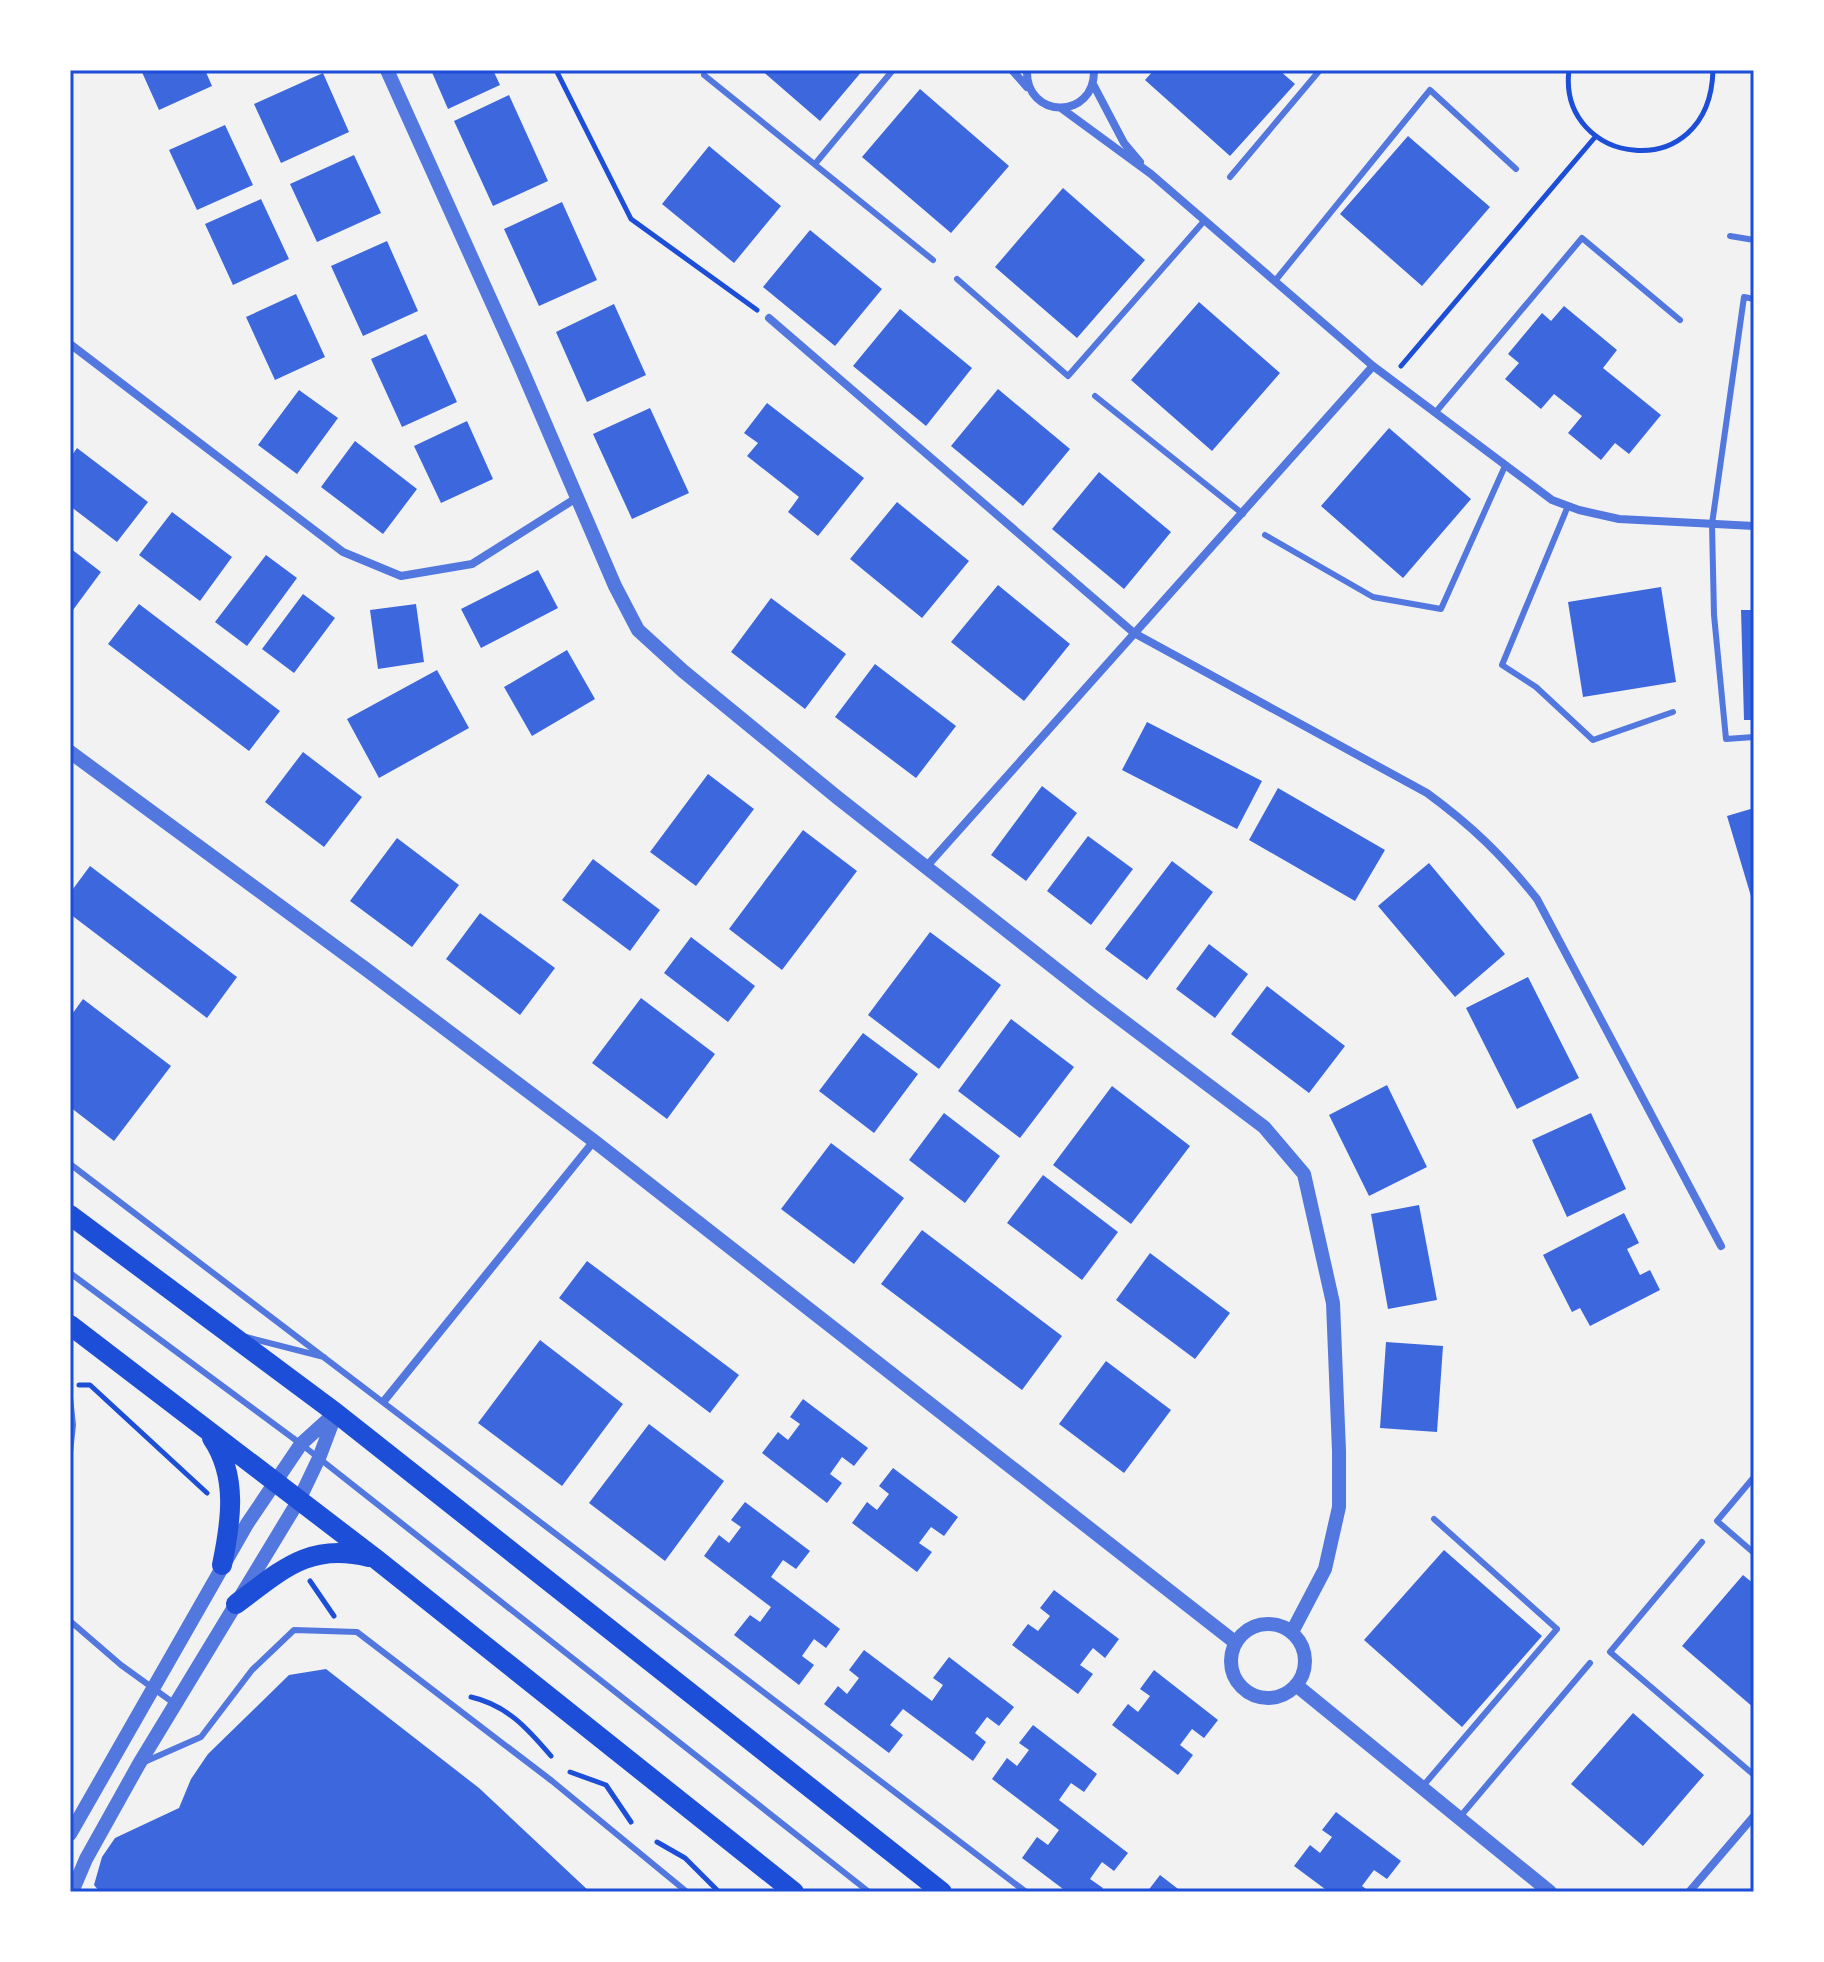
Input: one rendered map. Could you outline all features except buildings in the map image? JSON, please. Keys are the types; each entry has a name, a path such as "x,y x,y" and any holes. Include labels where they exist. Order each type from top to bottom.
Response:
{"highway":[{"path":"70,1215 336,1413 942,1892"},
{"path":"70,1325 376,1559 794,1892"},
{"path":"205,1428 224,1460 229,1481 230,1515 222,1565"},
{"path":"236,1604 271,1578 318,1553 347,1552 376,1559"}],"street":[{"path":"387,70 579,497 615,586 638,630 683,671 926,867 1264,1127 1304,1174 1333,1303 1339,1507 1325,1569 1292,1632"},
{"path":"1012,70 1038,101 1061,108 1151,174 1373,366 1552,500 1619,519 1754,526"},
{"path":"1027,70 1030,90"},
{"path":"1061,108 1078,103 1093,84 1095,71"},
{"path":"1093,84 1124,143 1151,174"},
{"path":"769,318 1134,633 1427,793 1504,856 1537,899 1721,1246"},
{"path":"70,344 343,552 401,576 472,564 579,497"},
{"path":"926,867 1373,366"},
{"path":"70,752 594,1141 1236,1643"},
{"path":"384,1401 594,1141"},
{"path":"70,1834 222,1565 274,1481 301,1444 336,1413"},
{"path":"72,1892 86,1859 139,1764 299,1500 336,1413"},
{"path":"1261,1624 1283,1626 1292,1632 1300,1641 1305,1664 1296,1685 1276,1697 1253,1695 1235,1678 1232,1654 1236,1643 1242,1634 1261,1624"},
{"path":"1296,1685 1550,1892"},
{"path":"1689,1892 1754,1816"}],"lane":[{"path":"815,164 893,70"},
{"path":"1230,177 1320,70"},
{"path":"704,75 933,260"},
{"path":"1275,281 1430,90 1516,169"},
{"path":"957,279 1068,376 1205,220"},
{"path":"1730,236 1754,240"},
{"path":"1435,413 1582,238 1680,320"},
{"path":"1754,299 1744,297 1712,524 1714,615 1726,739 1754,737"},
{"path":"1095,396 1243,514"},
{"path":"1265,535 1373,597 1441,609 1505,466"},
{"path":"1568,506 1502,665 1536,687 1593,740 1673,712"},
{"path":"70,1164 1026,1892"},
{"path":"70,1273 301,1444 869,1892"},
{"path":"228,1332 328,1358"},
{"path":"70,1397 73,1425 70,1453"},
{"path":"1754,1477 1717,1521 1754,1553"},
{"path":"1422,1788 1557,1629 1434,1519"},
{"path":"1702,1542 1610,1652 1754,1775"},
{"path":"70,1621 152,1689 175,1704"},
{"path":"139,1764 201,1737 252,1670 294,1630 357,1632 552,1781 687,1892"},
{"path":"1459,1818 1590,1663"}],"path":[{"path":"556,70 631,219 769,318"},
{"path":"1569,70 1571,98 1580,119 1596,136 1618,148 1643,151 1667,147 1688,134 1704,115 1713,92 1713,70"},
{"path":"1390,379 1596,136"}]}
